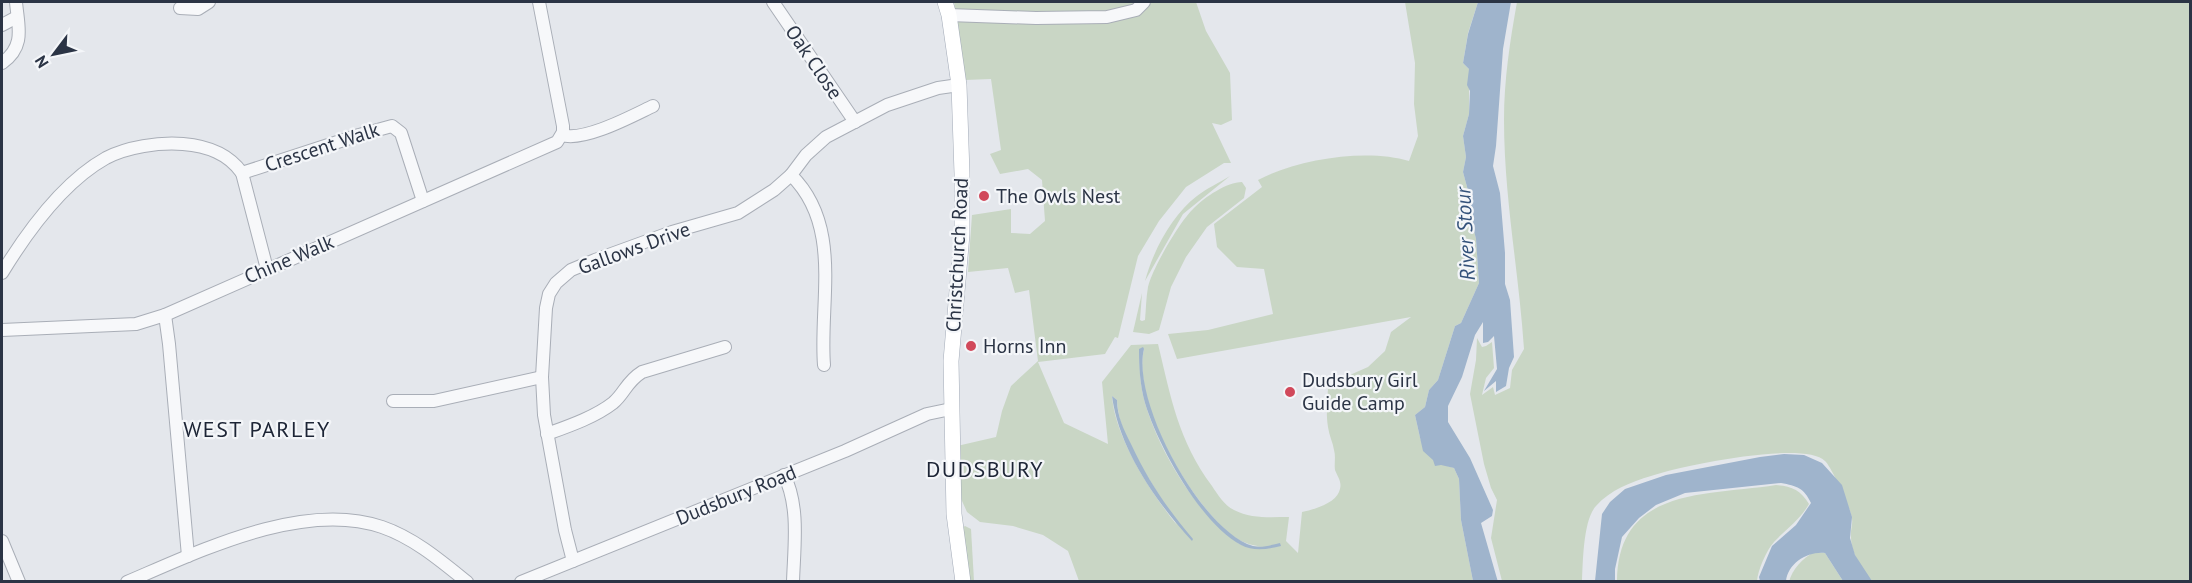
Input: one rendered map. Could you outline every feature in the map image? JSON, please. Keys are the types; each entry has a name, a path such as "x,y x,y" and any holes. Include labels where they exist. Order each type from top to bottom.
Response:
{"main road":[{"name":"Christchurch Road","path":"947,8 959,85 962,234 951,361 951,409 954,514 963,582"}],"street":[{"path":"2,63 15,50 19,36 16,2"},
{"path":"180,8 198,9 209,2"},
{"path":"539,2 563,126 562,135"},
{"name":"Oak Close","path":"774,2 855,122"},
{"path":"947,8 1036,18 1107,17 1136,10 1144,2"},
{"path":"2,25 17,17"},
{"name":"Gallows Drive","path":"573,561 547,434 542,377 549,294 563,276 595,260 672,232 738,213 774,190 791,175 814,147 855,122 887,105 938,88 959,85"},
{"name":"Chine Walk","path":"2,330 136,324 165,315 548,147 557,142 562,135 570,138 612,125 653,106"},
{"name":"Crescent Walk","path":"242,173 392,126 401,133 423,201"},
{"name":"Crescent Walk","path":"2,273 47,210 88,171 118,153 162,144 195,145 216,151 237,165 242,173 267,269"},
{"path":"791,175 807,195 819,222 826,256 824,365"},
{"path":"165,315 188,556"},
{"path":"547,434 569,426 610,405 620,397 632,378 642,372 725,347"},
{"path":"393,401 434,401 542,377"},
{"name":"Dudsbury Road","path":"521,582 784,476 927,414 951,409"},
{"path":"784,476 792,498 794,519 793,582"},
{"path":"127,582 257,530 299,522 356,521 381,527 410,539 467,582"},
{"path":"2,540 19,582"}],"green space":[{"path":"954,2 1196,2 1206,31 1230,73 1232,120 1221,125 1212,123 1231,163 1224,163 1186,187 1159,221 1138,256 1118,338 1115,337 1105,354 1038,362 1064,423 1108,444 1102,382 1131,345 1158,344 1177,418 1200,469 1222,500 1234,510 1254,516 1289,517 1286,541 1298,553 1302,512 1328,503 1337,496 1340,489 1340,480 1335,470 1335,453 1327,422 1328,389 1343,378 1368,367 1385,351 1391,332 1411,317 1177,359 1168,334 1208,330 1273,314 1264,269 1237,267 1217,247 1214,224 1262,187 1258,180 1292,166 1353,156 1392,157 1409,161 1418,136 1414,104 1415,63 1405,2 1478,2 1468,33 1463,63 1469,69 1469,114 1463,136 1466,157 1463,172 1470,198 1470,214 1476,239 1479,283 1461,323 1455,326 1438,380 1429,390 1425,407 1415,415 1419,435 1429,455 1454,468 1459,479 1461,520 1473,581 1079,581 1068,551 1043,535 1013,526 980,522 967,512 958,492 957,446 996,437 1011,386 1038,361 1029,290 1015,293 1008,268 968,272 972,215 1011,209 1011,233 1030,234 1045,221 1042,180 1028,169 1000,174 990,154 1001,150 991,79 965,80","holes":["1140,349 1144,349 1142,371 1156,424 1184,478 1200,502 1234,537 1249,544 1264,547 1244,546 1236,541 1203,510 1179,476 1159,439 1145,403 1140,376","1112,396 1117,400 1119,416 1131,448 1177,525 1156,497 1127,447"]},
{"path":"1517,2 2190,2 2190,581 1872,581 1855,555 1851,543 1851,514 1828,465 1813,455 1793,453 1713,461 1643,478 1628,484 1608,495 1596,506 1588,521 1584,542 1582,581 1502,581 1491,538 1497,500 1484,464 1470,394 1477,338 1482,347 1492,342 1494,368 1486,378 1482,395 1493,387 1495,395 1510,388 1512,370 1524,349 1506,178 1504,120 1508,61"},
{"path":"1230,176 1183,214 1145,281 1158,246 1179,213 1201,193"},
{"path":"1242,182 1246,188 1244,198 1207,227 1186,257 1171,287 1159,330 1149,334 1133,332 1142,293 1140,320 1142,321 1145,320 1147,291 1151,279 1181,223 1210,195 1223,187"},
{"path":"1776,485 1795,490 1803,495 1809,504 1797,520 1771,546 1763,561 1757,581 1617,581 1621,550 1633,527 1650,512 1671,502 1696,495"},
{"path":"965,526 971,529 974,581 968,581 960,529"},
{"path":"1814,552 1825,553 1843,581 1789,582 1799,564"}],"water":[{"path":"1478,2 1511,2 1503,49 1493,166 1500,193 1505,284 1510,300 1514,357 1509,368 1506,386 1496,392 1496,381 1484,391 1497,369 1494,336 1488,342 1483,343 1483,322 1475,335 1462,377 1448,406 1448,422 1470,458 1493,510 1492,516 1481,523 1498,582 1473,581 1461,520 1459,479 1454,468 1435,466 1433,460 1423,451 1415,415 1425,407 1429,390 1438,380 1455,326 1461,323 1479,283 1476,239 1470,214 1470,198 1463,172 1466,157 1463,136 1469,114 1470,91 1467,85 1469,69 1463,63 1468,34"},
{"path":"1143,347 1143,372 1148,400 1159,430 1192,491 1212,516 1233,535 1253,546 1280,543 1281,546 1256,549 1241,545 1226,535 1196,502 1171,461 1151,421 1141,383 1139,349"},
{"path":"1112,396 1117,400 1121,423 1144,470 1166,505 1193,539 1192,541 1165,509 1141,474 1122,436"},
{"path":"1784,454 1804,455 1822,463 1842,485 1852,517 1850,538 1855,555 1872,581 1843,581 1825,553 1819,553 1806,556 1795,564 1786,581 1760,581 1759,577 1772,546 1796,525 1811,503 1799,488 1781,483 1685,493 1656,505 1639,518 1622,537 1615,569 1615,581 1595,581 1602,514 1610,502 1625,489 1666,475"}],"place":[{"name":"The Owls Nest","path":"984,196"},
{"name":"Horns Inn","path":"971,346"},
{"name":"Dudsbury Girl Guide Camp","path":"1290,392"}],"district":[{"name":"WEST PARLEY","path":"257,429"},
{"name":"DUDSBURY","path":"985,469"}],"water label":[{"name":"River Stour","path":"1465,234"}]}
